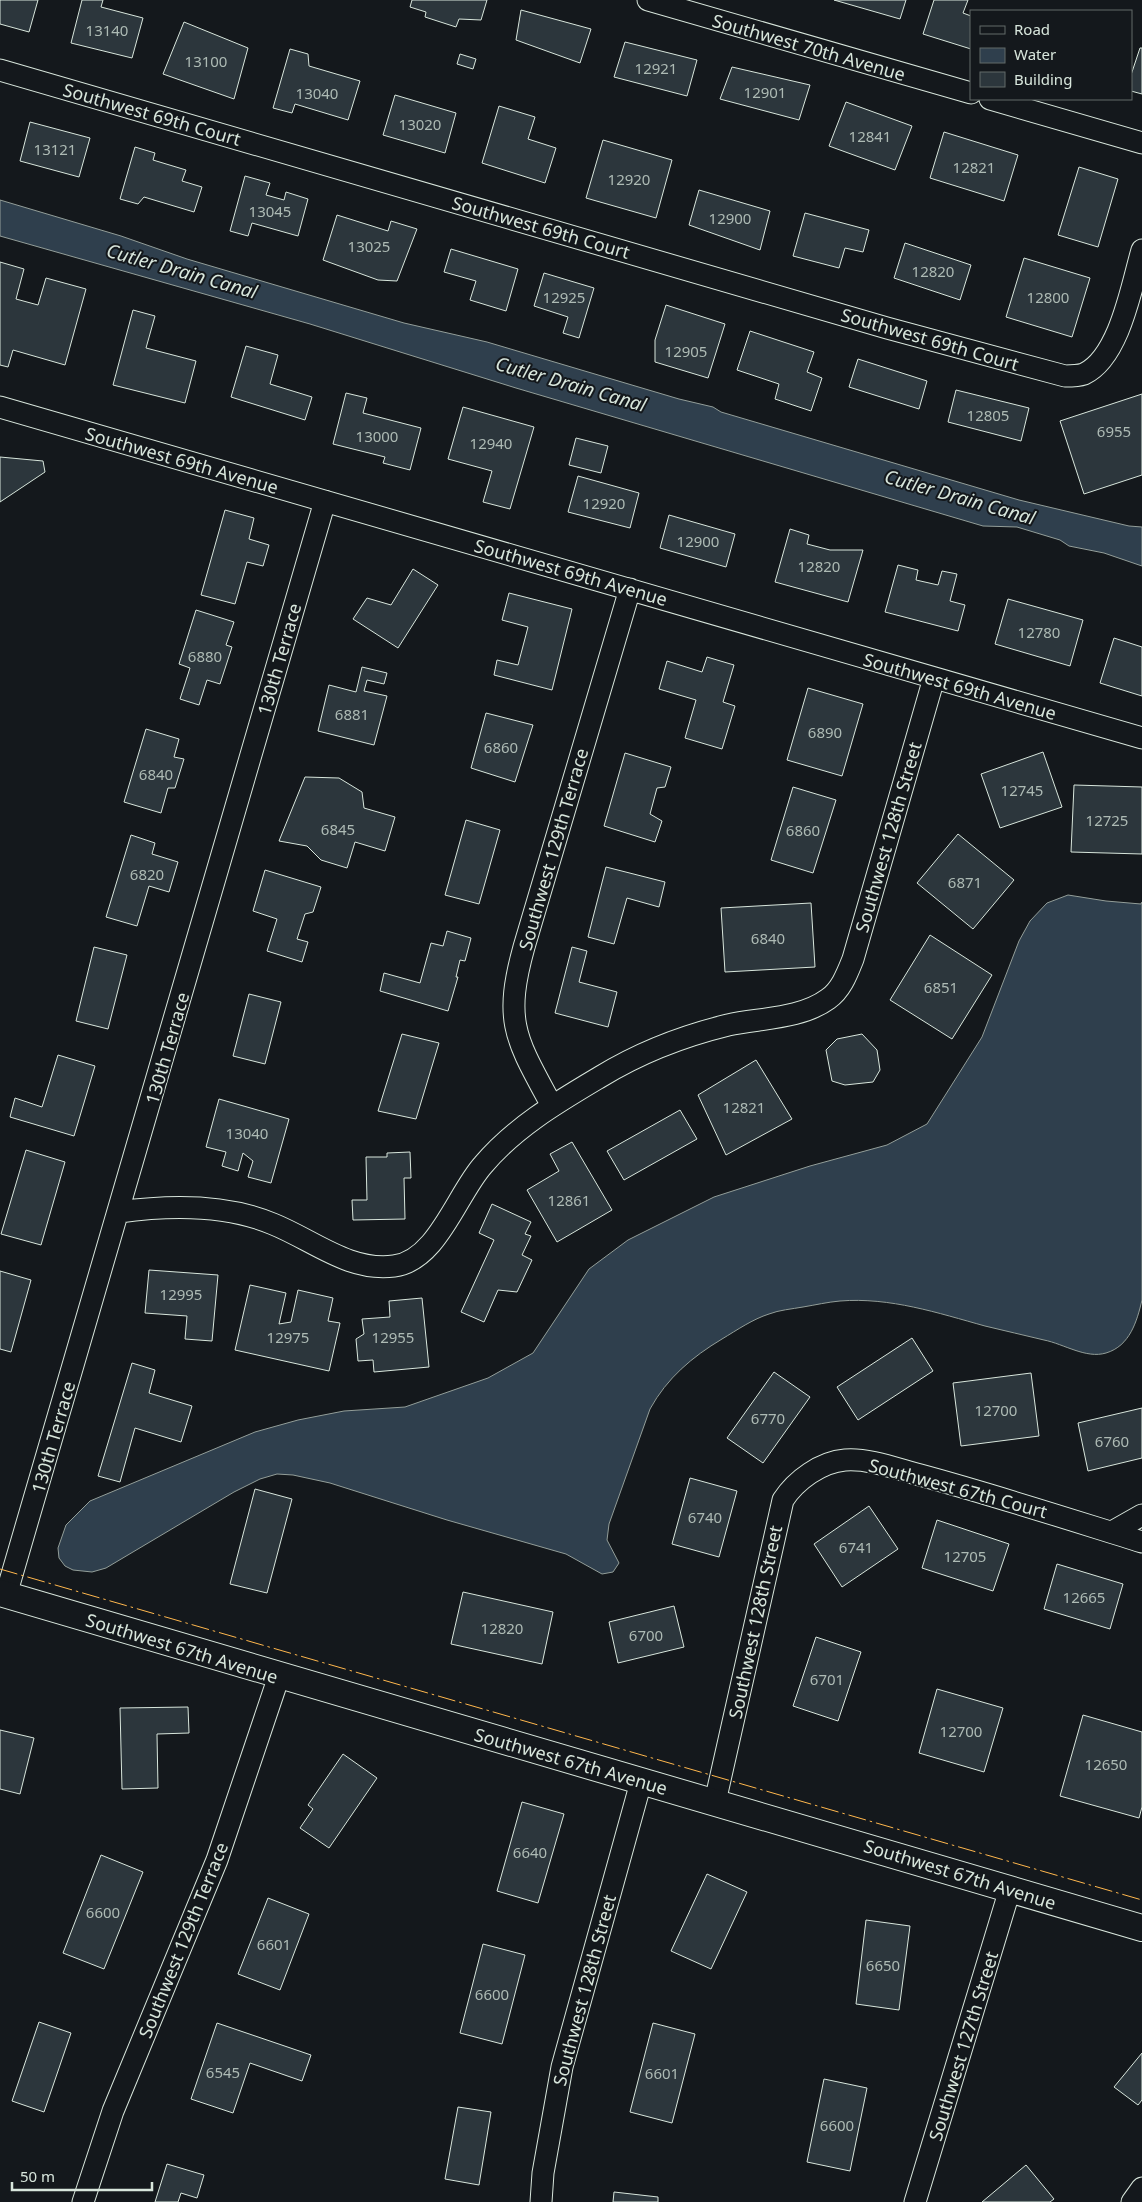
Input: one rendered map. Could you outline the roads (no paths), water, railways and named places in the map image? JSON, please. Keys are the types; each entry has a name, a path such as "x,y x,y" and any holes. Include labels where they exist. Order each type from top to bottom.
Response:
{"main road":[{"name":"Southwest 67th Avenue","path":"3,1594 1142,1928"}],"street":[{"name":"Southwest 70th Avenue","path":"648,0 970,93"},
{"name":"Southwest 69th Court","path":"0,70 896,330 1054,373 1075,376 1084,374 1095,367 1113,341 1142,250"},
{"path":"993,100 1142,143"},
{"name":"Southwest 69th Avenue","path":"0,408 1142,738"},
{"name":"130th Terrace","path":"3,1594 119,1212 325,501"},
{"name":"Southwest 129th Terrace","path":"552,1106 517,1036 513,1017 514,990 524,947 630,589"},
{"name":"Southwest 128th Street","path":"552,1106 610,1071 659,1047 728,1025 817,1006 835,993 844,981 853,959 934,678"},
{"path":"119,1212 169,1208 218,1210 234,1213 273,1224 345,1260 370,1265 395,1266 414,1258 430,1246 482,1165 519,1130 552,1106"},
{"name":"Southwest 67th Court","path":"782,1500 805,1477 834,1463 854,1460 951,1484 1142,1542"},
{"name":"Southwest 128th Street","path":"715,1802 782,1500"},
{"path":"1112,1532 1142,1515"},
{"name":"Southwest 129th Terrace","path":"83,2202 113,2111 218,1860 278,1676"},
{"name":"Southwest 128th Street","path":"541,2202 543,2172 562,2066 641,1782"},
{"name":"Southwest 127th Street","path":"915,2202 1010,1889"},
{"path":"1132,2202 1142,2188"}],"water":[{"name":"Cutler Drain Canal","path":"0,200 121,236 187,259 404,323 487,342 679,399 713,407 721,412 1019,500 1129,526 1142,527 1142,566 1104,553 1069,546 1060,540 1017,527 983,526 516,388 310,324 0,236"},
{"path":"1068,895 1106,901 1141,904 1142,902 1142,1300 1131,1332 1127,1339 1114,1350 1098,1354 1083,1353 1052,1342 932,1311 877,1301 831,1302 763,1316 739,1328 711,1346 681,1369 664,1388 650,1409 609,1524 607,1540 619,1563 613,1572 602,1574 566,1554 447,1520 330,1483 293,1475 277,1474 260,1479 234,1492 106,1568 92,1572 73,1570 65,1566 59,1558 58,1548 66,1525 90,1501 255,1432 298,1420 344,1411 405,1407 488,1378 533,1353 589,1269 628,1240 714,1197 810,1166 887,1145 927,1124 982,1037 1019,941 1030,921 1047,903"}]}
